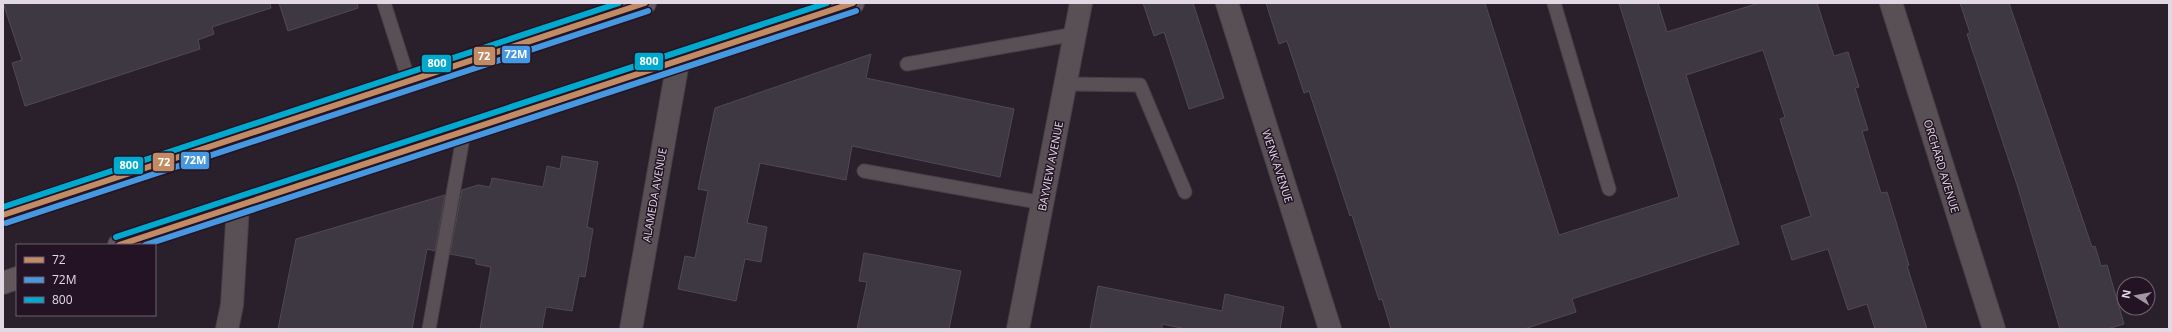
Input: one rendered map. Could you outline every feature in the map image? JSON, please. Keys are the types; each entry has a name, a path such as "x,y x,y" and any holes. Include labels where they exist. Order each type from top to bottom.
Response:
{"main road":[{"path":"3,215 409,81 605,9 645,3"},
{"path":"122,244 678,62 853,3"},
{"path":"3,283 16,278"}],"street":[{"name":"BAYVIEW AVENUE","path":"1018,329 1081,3"},
{"name":"WENK AVENUE","path":"1227,3 1330,329"},
{"name":"ORCHARD AVENUE","path":"1891,3 1994,329"},
{"name":"ALAMEDA AVENUE","path":"631,329 678,62"},
{"path":"226,329 232,305 238,206"}],"lane":[{"path":"384,3 409,81"},
{"path":"1554,3 1609,189"},
{"path":"907,64 1075,34"},
{"path":"1066,84 1140,85 1185,192"},
{"path":"429,329 464,132"},
{"path":"864,171 1043,203"}],"building":[{"path":"3,3 270,3 271,8 212,27 214,34 198,40 200,49 25,106 12,63 22,60"},
{"path":"279,3 357,3 358,8 288,31"},
{"path":"1143,3 1193,3 1224,98 1189,109 1164,32 1154,36"},
{"path":"1266,3 1485,3 1559,235 1679,197 1619,3 1658,3 1667,32 1759,3 1817,3 1834,56 1848,52 1859,87 1855,88 1868,130 1862,131 1881,193 1887,192 1909,265 1907,266 1927,329 1875,329 1867,304 1848,310 1828,249 1792,260 1781,226 1811,216 1780,119 1785,117 1763,50 1686,75 1739,244 1572,299 1576,312 1524,329 1391,329 1382,299 1379,300 1352,215 1350,216 1309,91 1304,93 1287,41 1279,44"},
{"path":"1960,3 2009,3 2092,247 2095,246 2101,266 2107,265 2116,296 2116,316 2122,316 2124,324 2107,329 2060,329 2018,188 1967,34 1970,33"},
{"path":"871,54 866,78 1014,109 1000,177 852,146 846,180 760,163 747,223 767,227 761,262 745,259 736,301 678,289 685,256 695,258 708,191 698,189 715,108"},
{"path":"562,156 598,162 587,227 593,229 585,277 579,276 572,311 546,307 542,329 480,329 491,267 476,264 476,259 450,254 462,190 478,185 490,187 492,178 543,187 547,166 560,169"},
{"path":"445,195 435,251 427,249 412,329 278,329 296,239"},
{"path":"864,253 961,271 949,329 857,329 867,282 859,281"},
{"path":"1098,286 1222,311 1225,294 1284,307 1280,329 1186,329 1162,324 1162,329 1090,329"}],"transit line":[{"name":"800","path":"3,207 619,3"},
{"name":"72","path":"3,215 645,3"},
{"name":"800","path":"116,237 827,3"},
{"name":"72","path":"122,244 853,3"},
{"name":"72M","path":"6,223 648,11"},
{"name":"72M","path":"148,244 856,11"}]}
